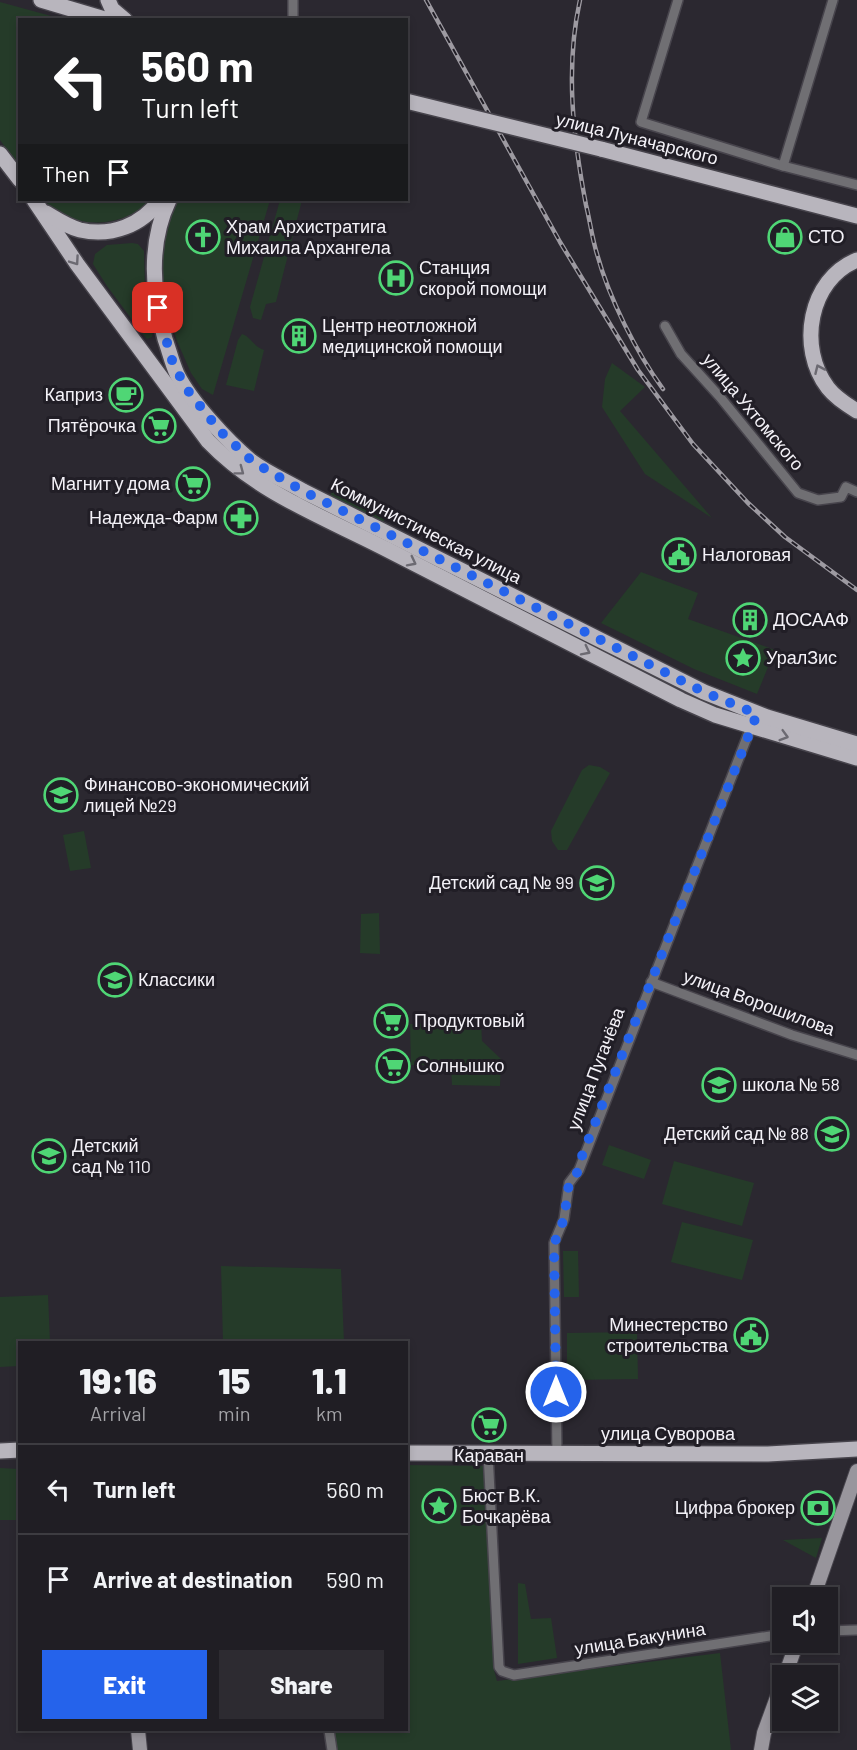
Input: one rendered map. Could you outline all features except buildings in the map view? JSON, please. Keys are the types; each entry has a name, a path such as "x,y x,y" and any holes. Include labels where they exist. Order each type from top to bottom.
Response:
{"main road":[{"path":"108,0 112,9 123,18"},
{"path":"53,1 92,17"},
{"name":"улица Луначарского","path":"408,101 602,149 857,216"},
{"path":"0,154 18,177"},
{"path":"38,206 80,230 112,230 135,225 159,201"},
{"name":"Коммунистическая улица","path":"169,201 156,233 154,273 160,321 171,358 185,387 220,431 246,456 277,476 704,692 754,720 857,758"},
{"name":"Коммунистическая улица","path":"38,206 77,264 199,430 228,462 270,491 714,715 754,720 857,744"},
{"path":"852,261 818,295 812,318 811,341 815,363 827,387 840,400 857,411"},
{"name":"улица Суворова","path":"408,1453 768,1454 857,1449"},
{"path":"0,1451 18,1450"}],"street":[{"path":"293,0 293,18"},
{"path":"678,0 641,122 783,166 857,185"},
{"path":"783,166 833,0"},
{"name":"улица Ухтомского","path":"665,326 681,354 720,397 798,493 818,501 841,497 846,488 857,492"},
{"name":"улица Пугачёва","path":"557,1453 554,1244 564,1219 569,1183 579,1170 754,720"},
{"name":"улица Ворошилова","path":"651,982 792,1035 857,1055"},
{"name":"улица Бакунина","path":"488,1453 499,1667 502,1671 514,1675 546,1671 772,1636"},
{"path":"817,1587 857,1471"},
{"path":"838,1631 857,1630"},
{"path":"761,1750 772,1711"},
{"path":"138,1731 140,1750"},
{"path":"329,1731 332,1750"}],"green space":[{"path":"0,2 58,18 18,18 18,166 0,140"},
{"path":"44,201 151,201 127,217 112,221 83,221 55,210"},
{"path":"175,201 270,201 213,395 202,389 191,373 177,341 166,306 162,271 164,234"},
{"path":"280,201 302,201 276,302 266,304 261,320 253,318 250,307"},
{"path":"138,244 144,251 145,288 153,332 152,337 147,339 93,264 95,254 107,245"},
{"path":"242,334 264,350 254,391 226,385 238,340"},
{"path":"612,363 645,387 620,411 712,518 645,474 602,407 605,379"},
{"path":"335,485 389,511 383,522 330,496"},
{"path":"641,572 698,593 688,619 775,650 757,694 694,669 601,623"},
{"path":"589,765 600,767 610,773 567,850 558,850 552,841 551,831 582,770"},
{"path":"84,831 91,868 70,871 63,835"},
{"path":"379,913 380,954 360,953 361,914"},
{"path":"481,1022 482,1041 501,1059 500,1086 452,1085 451,1065 411,1065 410,1024"},
{"path":"609,1145 651,1160 644,1179 602,1165"},
{"path":"674,1161 754,1183 742,1226 662,1204"},
{"path":"682,1222 753,1240 742,1280 671,1262"},
{"path":"563,1251 578,1251 579,1297 564,1297"},
{"path":"221,1266 341,1269 344,1341 223,1341"},
{"path":"48,1295 50,1341 18,1341 18,1366 0,1367 0,1297"},
{"path":"637,1332 638,1379 567,1380 567,1333"},
{"path":"408,1465 485,1466 494,1670 497,1681 720,1653 731,1750 335,1750 332,1731 408,1731"},
{"path":"0,1468 18,1469 18,1518 17,1520 0,1520"},
{"path":"822,1538 816,1558 783,1540"},
{"path":"518,1583 525,1584 531,1619 551,1618 557,1658 518,1664"}],"railway":[{"path":"426,0 560,242 638,370 693,444 748,503 785,537 857,590"},
{"path":"580,0 573,51 572,102 577,154 592,236 602,271 624,324 663,389"}],"place":[{"name":"Храм Архистратига Михаила Архангела","path":"203,237"},
{"name":"СТО","path":"785,237"},
{"name":"Станция скорой помощи","path":"396,278"},
{"name":"Центр неотложной медицинской помощи","path":"299,336"},
{"name":"Каприз","path":"126,395"},
{"name":"Пятёрочка","path":"159,426"},
{"name":"Магнит у дома","path":"193,484"},
{"name":"Надежда-Фарм","path":"241,518"},
{"name":"Налоговая","path":"679,555"},
{"name":"ДОСААФ","path":"750,620"},
{"name":"УралЗис","path":"743,658"},
{"name":"Финансово-экономический лицей №29","path":"61,795"},
{"name":"Детский сад № 99","path":"597,883"},
{"name":"Классики","path":"115,980"},
{"name":"Продуктовый","path":"391,1021"},
{"name":"Солнышко","path":"393,1066"},
{"name":"школа № 58","path":"719,1085"},
{"name":"Детский сад № 88","path":"832,1134"},
{"name":"Детский сад № 110","path":"49,1156"},
{"name":"Минестерство строительства","path":"751,1335"},
{"name":"Караван","path":"489,1425"},
{"name":"Бюст В.К. Бочкарёва","path":"439,1506"},
{"name":"Цифра брокер","path":"818,1508"}],"route":[{"path":"158,308 171,358 185,387 220,431 253,462 303,491 704,692 757,714 582,1156 579,1170 569,1183 564,1219 554,1244 556,1392"}]}
